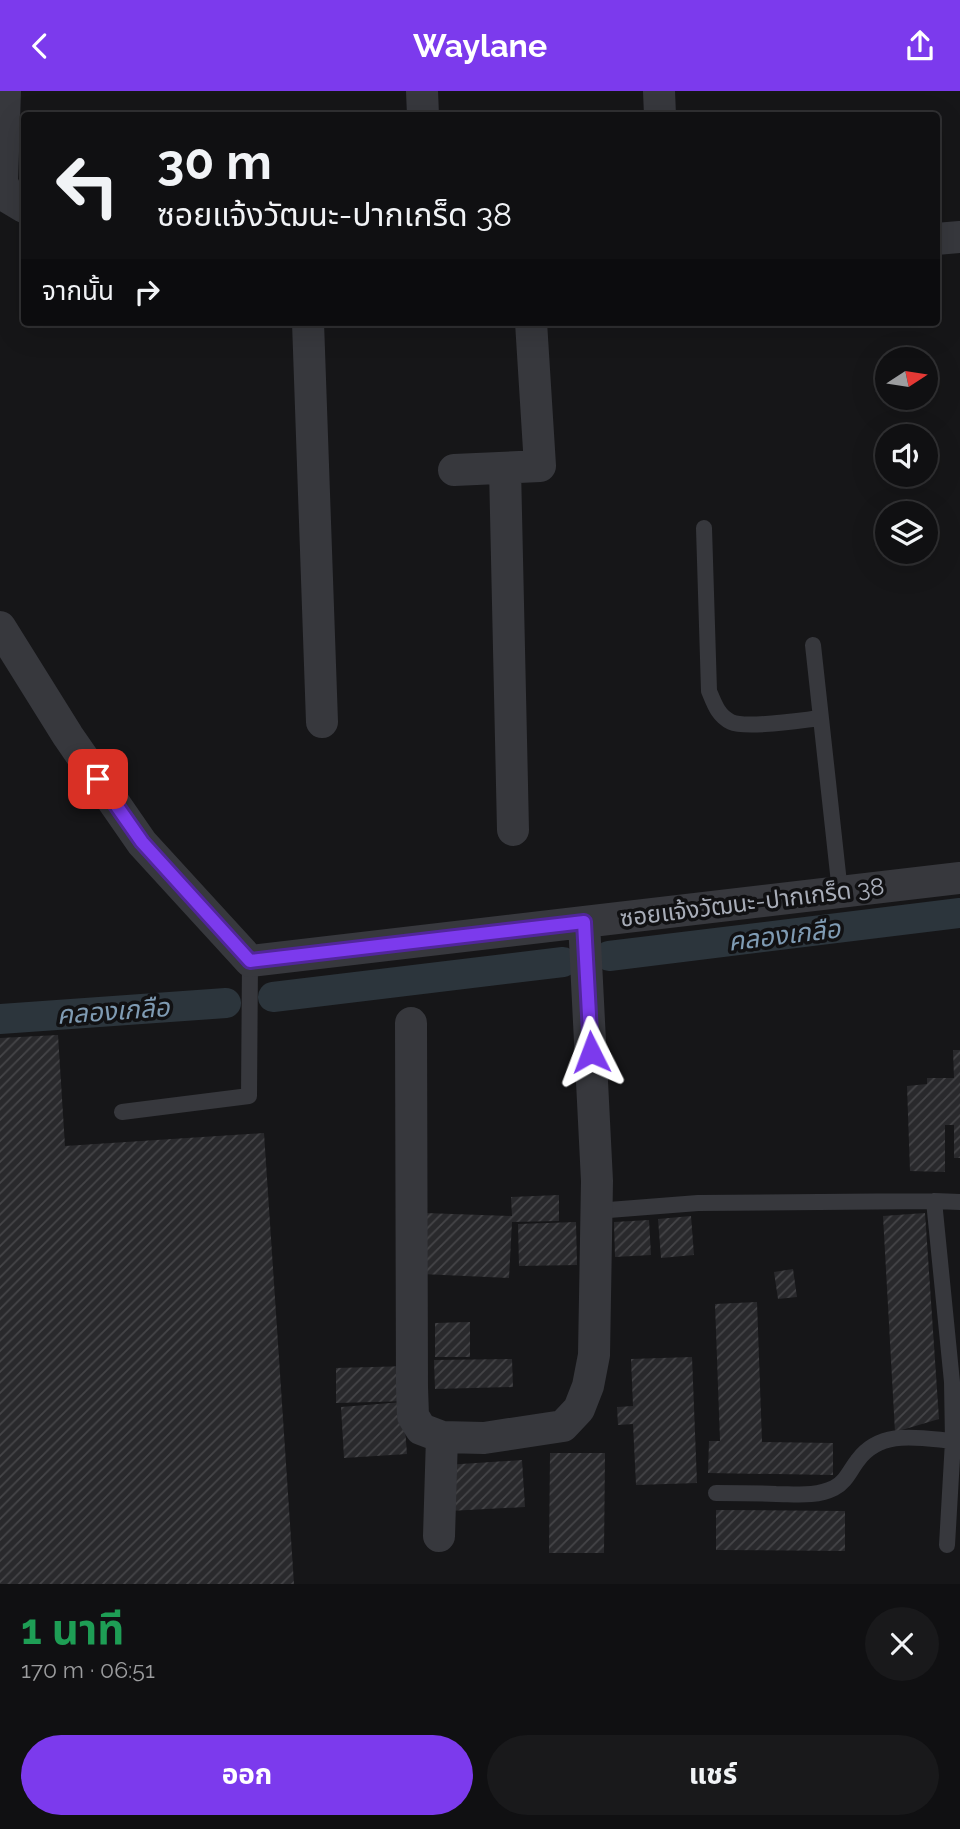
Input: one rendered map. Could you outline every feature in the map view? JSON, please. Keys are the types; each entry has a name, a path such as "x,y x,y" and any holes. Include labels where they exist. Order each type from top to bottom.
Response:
{"street":[{"path":"5,91 2,181 9,198 21,205"},
{"path":"422,91 423,112"},
{"path":"659,91 660,112"},
{"path":"940,239 960,237"},
{"path":"308,326 322,722"},
{"path":"454,470 540,466 531,326"},
{"path":"505,468 513,830"},
{"path":"0,628 68,736 142,842 250,961"},
{"name":"ซอยแจ้งวัฒนะ-ปากเกร็ด 38","path":"250,961 960,878"},
{"path":"411,1023 413,1416 421,1429 442,1437 484,1438 563,1426 579,1409 588,1386 594,1355 597,1181 584,922"},
{"path":"439,1536 442,1437"}],"lane":[{"path":"704,529 709,691 718,712 732,722 746,725 821,718"},
{"path":"813,645 840,892"},
{"path":"122,1112 249,1096 250,961"},
{"path":"934,1201 956,1382 953,1441 955,1497 947,1545"},
{"path":"596,1211 698,1203 960,1202"},
{"path":"716,1493 816,1494 836,1487 865,1452 890,1438 953,1441"}],"building":[{"path":"58,1035 65,1146 264,1133 294,1584 0,1584 0,1038"},
{"path":"953,1050 960,1050 960,1158 954,1158 954,1125 945,1125 945,1172 910,1171 907,1086 927,1084 927,1078 954,1078"},
{"path":"559,1195 559,1221 512,1222 509,1278 422,1274 425,1213 512,1216 511,1197"},
{"path":"925,1213 939,1419 895,1432 883,1216"},
{"path":"691,1216 694,1255 661,1258 658,1219"},
{"path":"649,1220 651,1255 615,1257 614,1222"},
{"path":"576,1222 577,1265 519,1266 518,1224"},
{"path":"793,1269 797,1297 778,1299 774,1272"},
{"path":"757,1302 762,1442 833,1443 833,1475 708,1473 709,1441 720,1441 715,1304"},
{"path":"470,1322 470,1357 435,1357 435,1323"},
{"path":"692,1357 697,1483 636,1485 633,1424 618,1425 617,1407 633,1406 631,1359"},
{"path":"512,1359 513,1387 435,1389 434,1360"},
{"path":"410,1366 411,1401 336,1403 336,1368"},
{"path":"403,1402 407,1454 344,1458 341,1407"},
{"path":"550,1453 605,1453 604,1553 549,1553"},
{"path":"522,1460 525,1507 449,1511 446,1465"},
{"path":"716,1510 845,1511 845,1551 716,1550"}],"waterway":[{"name":"คลองเกลือ","path":"609,956 960,913"},
{"name":"คลองเกลือ","path":"273,997 563,962"},
{"name":"คลองเกลือ","path":"0,1019 226,1003"}],"route":[{"path":"98,779 142,842 250,961 584,922 591,1052"}]}
